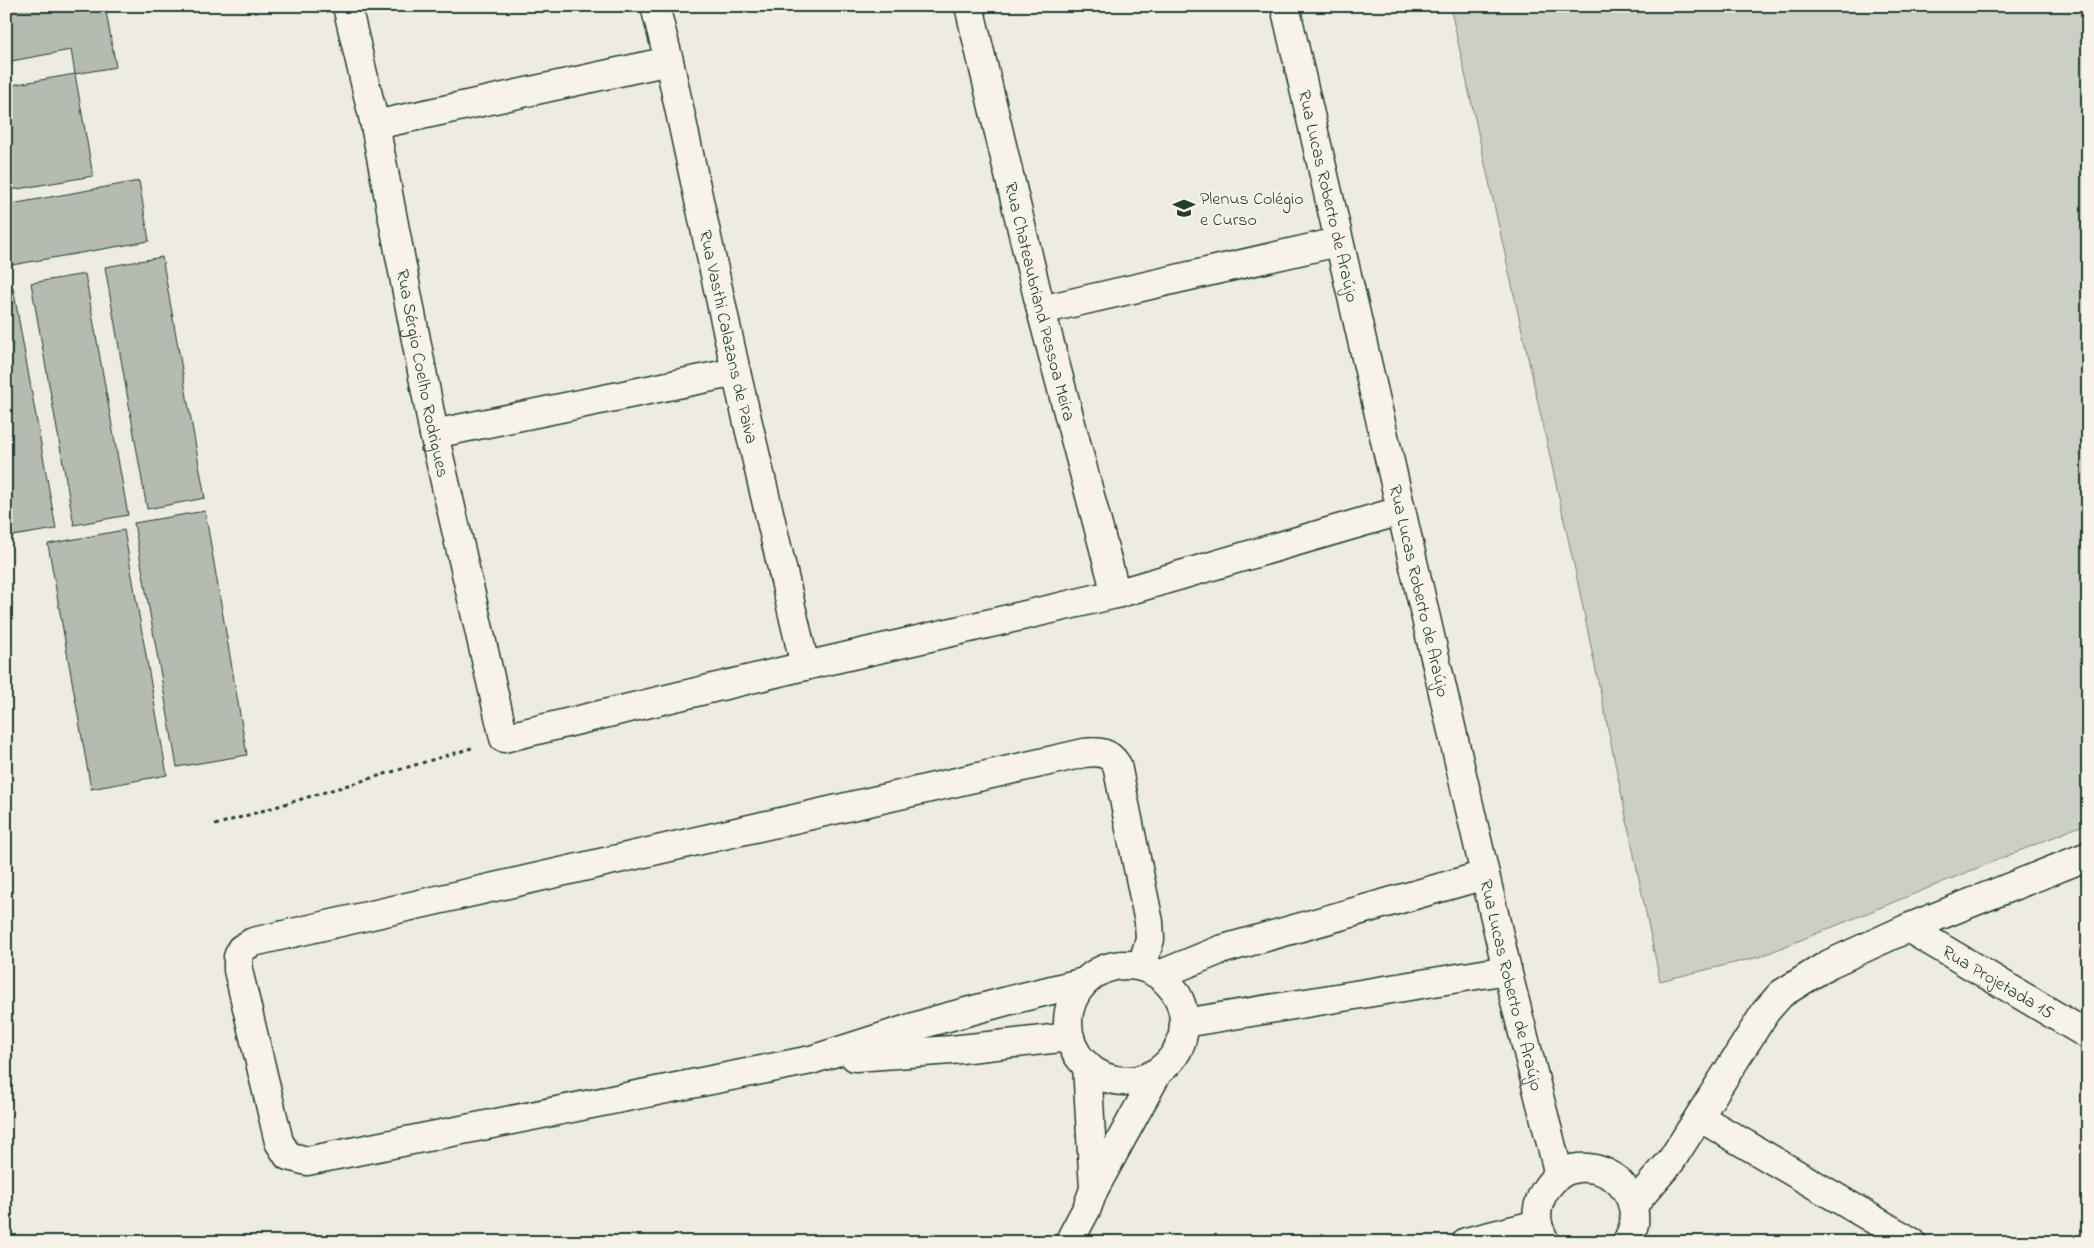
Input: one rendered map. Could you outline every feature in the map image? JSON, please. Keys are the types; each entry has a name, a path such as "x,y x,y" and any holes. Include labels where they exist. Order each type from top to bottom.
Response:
{"street":[{"name":"Rua Sérgio Coelho Rodrigues","path":"347,6 375,125 434,434 504,738"},
{"name":"Rua Vasthi Calazans de Paiva","path":"655,6 669,60 736,372 805,666"},
{"name":"Rua Chateaubriand Pessoa Meira","path":"969,6 1041,310 1116,594"},
{"name":"Rua Lucas Roberto de Araújo","path":"1285,6 1507,970 1559,1175"},
{"path":"375,125 669,60"},
{"path":"1041,310 1338,242"},
{"path":"434,434 736,372"},
{"path":"504,738 1116,594 1400,511"},
{"path":"1069,1242 1087,1208 1094,1189 1158,1072 1172,1059 1181,1042 1184,1023 1182,1004 1173,987 1150,971 1123,964 1109,967 1084,982 952,1016 811,1060 314,1161 300,1160 288,1156 279,1142 238,970 238,958 241,949 253,942 1075,755 1099,752 1112,757 1117,765 1140,869 1149,922 1150,971"},
{"path":"1633,1205 1671,1161 1766,1011 1781,994 1829,964 1908,928 2088,856"},
{"path":"1150,971 1485,875"},
{"name":"Rua Projetada 15","path":"1908,928 2088,1035"},
{"path":"1184,1023 1507,970"},
{"path":"1084,982 1074,999 1069,1017 1070,1037 1077,1052 1087,1065 1103,1076 1121,1081 1140,1080 1158,1072"},
{"path":"811,1060 951,1050 1070,1037"},
{"path":"1087,1065 1094,1189"},
{"path":"1699,1117 1912,1242"},
{"path":"1471,1241 1542,1233 1538,1205 1546,1188 1559,1175 1576,1168 1595,1168 1613,1175 1626,1188 1633,1205 1634,1225 1627,1242"}],"path":[{"path":"215,825 504,738"}],"shaded area":[{"path":"1450,6 2088,6 2088,823 1759,957 1660,981 1576,574"}],"building":[{"path":"6,6 105,6 116,67 75,74 71,50 6,62"},
{"path":"75,74 93,176 6,191 6,86"},
{"path":"139,181 149,241 6,266 6,205"},
{"path":"162,257 205,498 147,509 105,267"},
{"path":"85,274 128,515 74,525 31,283"},
{"path":"13,287 56,529 6,537 6,288"},
{"path":"205,511 247,755 177,767 134,523"},
{"path":"124,530 167,775 91,789 48,544"}],"place":[{"name":"Plenus Colégio e Curso","path":"1184,208"}]}
